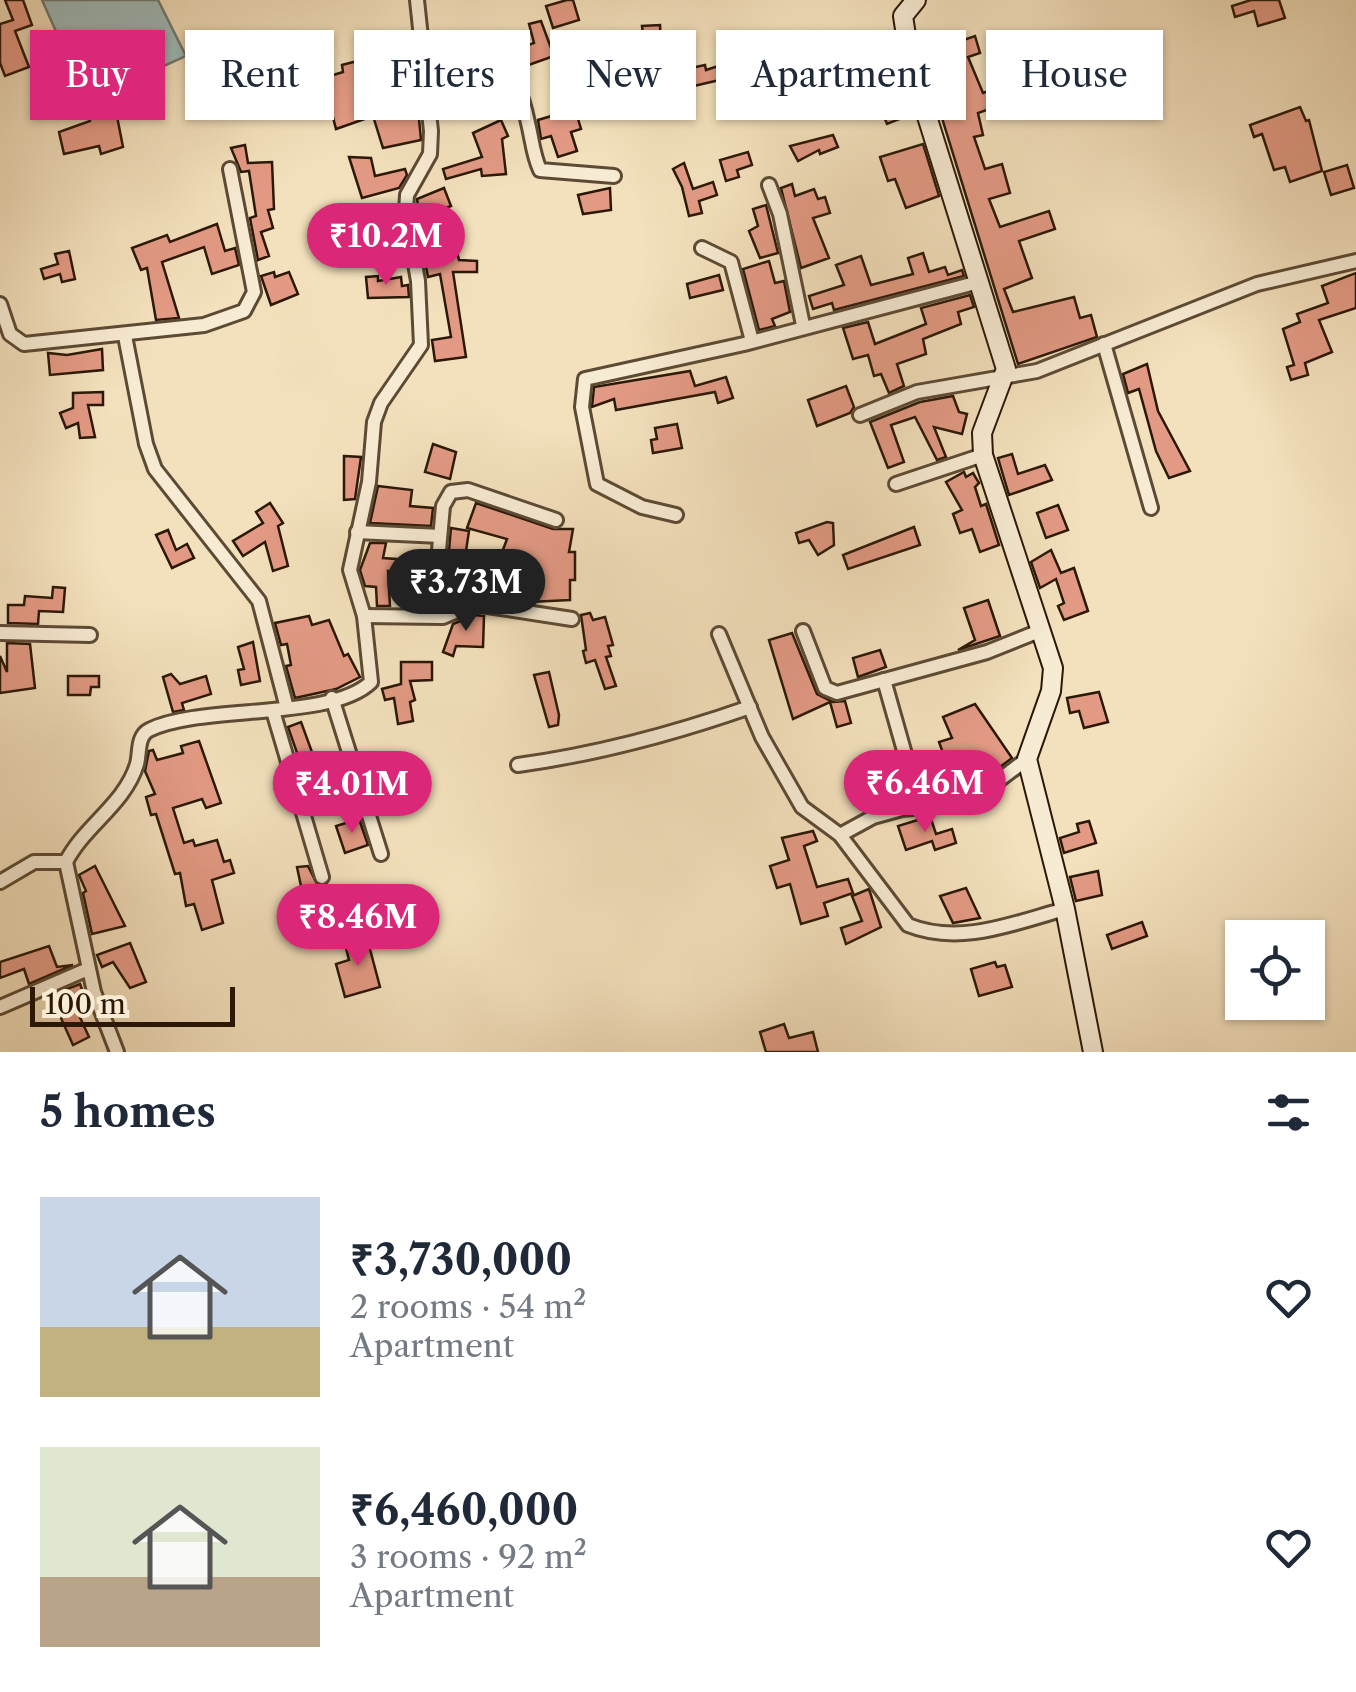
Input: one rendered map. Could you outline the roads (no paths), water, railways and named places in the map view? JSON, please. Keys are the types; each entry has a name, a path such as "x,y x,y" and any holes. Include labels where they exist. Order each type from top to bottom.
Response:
{"street":[{"path":"416,0 422,30"},
{"path":"916,0 903,16 904,35 975,283 1002,348 1006,376 982,433 983,455 1053,668 1051,690 1027,759 1065,909 1093,1052"},
{"path":"66,862 128,786 142,736 149,730 332,698 372,682 364,616 350,570 369,482 374,422 381,403 421,345 421,308 406,212 408,195 430,154 429,120"},
{"path":"528,120 540,170 614,176"},
{"path":"0,304 14,340 24,344 204,325 251,305 254,292 230,169"},
{"path":"769,185 780,214 803,325"},
{"path":"702,248 732,262 752,341"},
{"path":"860,415 917,392 1037,371 1258,284 1356,261"},
{"path":"676,515 642,507 597,484 582,408 582,384 593,374 672,361 975,283"},
{"path":"125,336 146,444 155,470 259,600 280,709 322,878"},
{"path":"1104,344 1151,508"},
{"path":"896,484 983,455"},
{"path":"433,616 446,496 458,490 556,520"},
{"path":"356,532 440,536"},
{"path":"364,616 433,616 474,604 572,619"},
{"path":"802,631 828,693 987,652 1042,630"},
{"path":"0,634 90,635"},
{"path":"719,634 750,707 802,806 840,834 908,925 925,932 970,934 1065,909"},
{"path":"884,680 920,807"},
{"path":"332,698 381,854"},
{"path":"518,766 584,756 671,734 750,707"},
{"path":"840,834 872,817 970,802 1027,759"},
{"path":"0,882 34,862 66,862"},
{"path":"66,862 88,969 117,1052"},
{"path":"0,1007 88,969"}],"water":[{"path":"42,0 158,0 185,56 165,66 165,30 55,30"}]}
